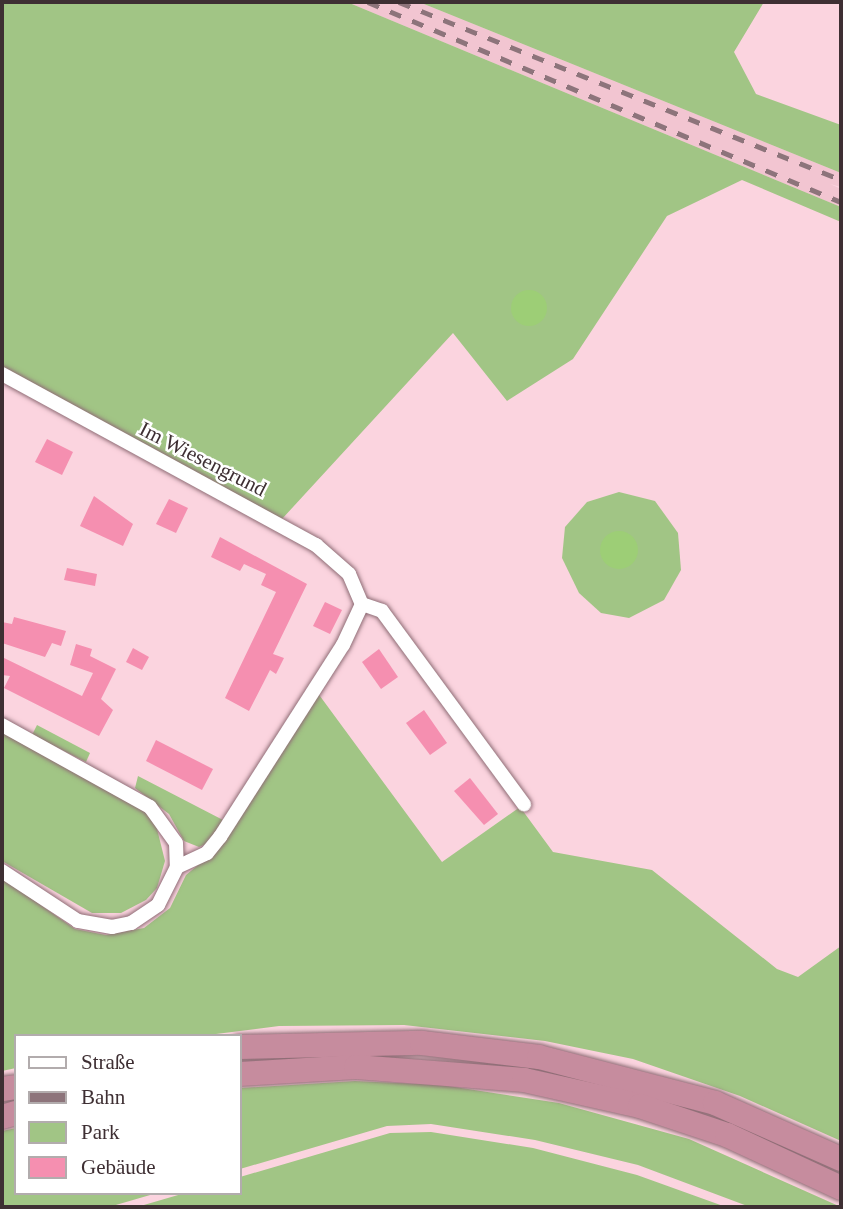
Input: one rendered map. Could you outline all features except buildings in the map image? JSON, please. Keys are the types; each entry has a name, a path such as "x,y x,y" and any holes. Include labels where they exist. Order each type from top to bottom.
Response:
{"highway":[{"path":"242,1047 422,1043 539,1057 715,1103 841,1159"},
{"path":"242,1074 356,1067 524,1080 640,1106 727,1135 841,1188"}],"street":[{"name":"Im Wiesengrund","path":"2,374 316,545 349,574 362,604"},
{"path":"177,867 207,853 220,837 343,645 362,604 382,611 524,804"},
{"path":"2,725 143,801 171,833 177,867 158,905 131,923 112,927 78,921 2,871"}],"shaded area":[{"path":"347,2 419,2 841,173 841,187 830,184 841,189 841,207"},
{"path":"529,290 542,295 547,308 542,321 529,326 516,321 511,308 516,295"},
{"path":"619,531 632,537 638,550 632,563 619,569 606,563 600,550 606,537"}],"green space":[{"path":"2,2 347,2 841,207 841,222 742,180 667,216 573,359 507,401 453,333 282,519 2,367"},
{"path":"419,2 764,2 734,52 756,94 841,125 841,173"},
{"path":"619,492 655,501 678,533 681,570 664,600 629,618 601,613 579,593 562,558 565,527 587,502"},
{"path":"317,692 442,862 520,807 553,852 652,870 777,969 798,977 841,946 841,1141 740,1096 633,1059 545,1041 404,1025 279,1026 216,1034 14,1034 14,1068 2,1071 2,878 75,929 106,935 144,928 170,908 186,875 221,846"},
{"path":"37,725 90,753 86,762 32,735"},
{"path":"2,732 141,807 156,825 165,861 157,888 146,900 121,913 92,913 2,861"},
{"path":"138,776 223,820 208,843 199,847 184,841 169,814 135,788"},
{"path":"355,1081 442,1085 559,1103 689,1139 841,1207 750,1207 638,1165 535,1140 431,1124 387,1126 242,1168 242,1088"},
{"path":"14,1128 14,1195 150,1195 109,1207 2,1207 2,1131"},
{"path":"431,1132 533,1148 637,1175 726,1207 137,1207 178,1195 242,1195 242,1176 390,1133"}],"railway":[{"path":"368,2 841,202"},
{"path":"399,2 841,180"}]}
